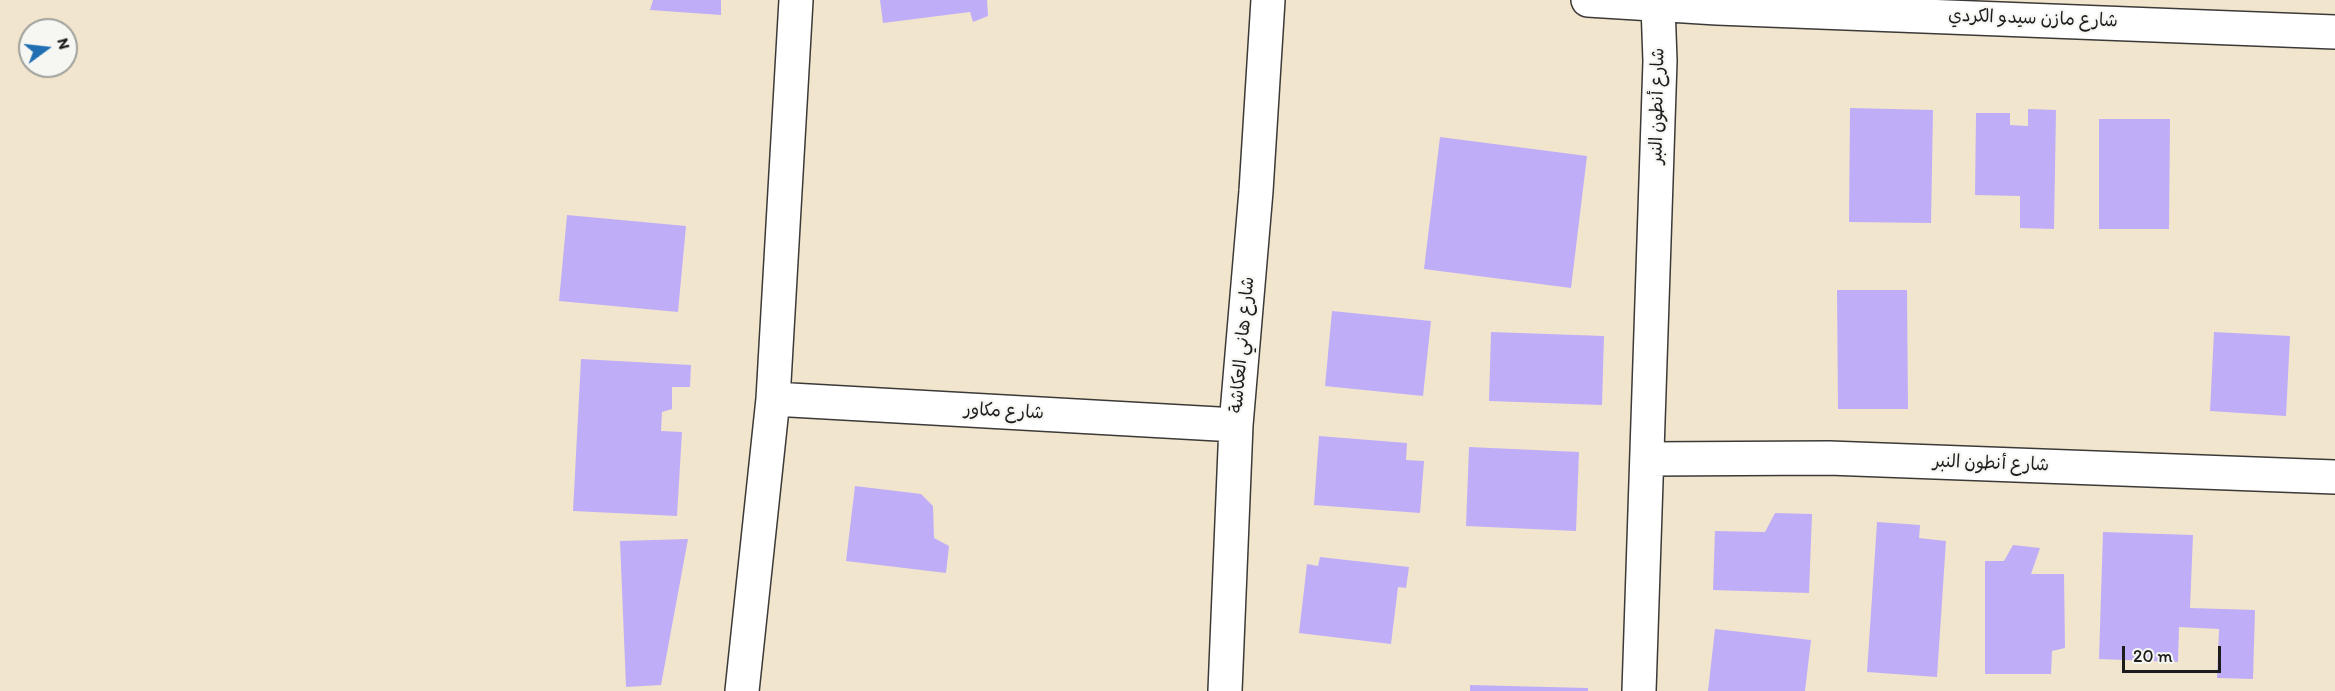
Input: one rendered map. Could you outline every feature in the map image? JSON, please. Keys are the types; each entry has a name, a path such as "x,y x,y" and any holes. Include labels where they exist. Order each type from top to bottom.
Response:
{"street":[{"path":"742,691 773,399 796,0"},
{"name":"شارع هاني العكاشة","path":"1225,691 1236,425 1256,191 1268,0"},
{"name":"شارع مازن سيدو الكردي","path":"1588,0 1658,5 1717,4 2168,12 2335,32"},
{"name":"شارع أنطون النبر","path":"1638,691 1648,459 1659,61 1658,5"},
{"name":"شارع مكاور","path":"773,399 1236,425"},
{"name":"شارع أنطون النبر","path":"1648,459 1828,458 2335,477"}],"building":[{"path":"653,0 721,0 721,15 650,10"},
{"path":"880,0 987,0 988,16 973,22 970,12 883,23"},
{"path":"1850,108 1933,110 1931,223 1849,222"},
{"path":"2028,109 2056,110 2054,229 2020,228 2020,196 1975,195 1976,113 2010,113 2010,125 2028,126"},
{"path":"2099,119 2170,119 2169,229 2099,229"},
{"path":"1440,137 1587,156 1571,288 1424,269"},
{"path":"567,215 686,226 678,312 559,301"},
{"path":"1837,290 1907,290 1908,409 1838,409"},
{"path":"1332,311 1431,321 1423,396 1325,386"},
{"path":"1491,332 1604,336 1602,405 1489,401"},
{"path":"2214,332 2290,336 2286,416 2210,411"},
{"path":"581,359 691,365 690,387 672,387 672,409 662,412 661,431 682,432 677,516 573,511"},
{"path":"1319,436 1407,443 1406,460 1424,461 1420,513 1314,505"},
{"path":"1469,447 1579,452 1576,531 1466,526"},
{"path":"855,486 921,494 933,506 934,538 949,546 946,573 846,561"},
{"path":"1775,513 1812,514 1809,593 1713,590 1715,531 1765,532"},
{"path":"1877,522 1920,525 1919,538 1946,541 1937,677 1867,672"},
{"path":"2103,532 2193,535 2190,608 2255,610 2253,679 2217,678 2219,629 2179,627 2178,662 2099,659"},
{"path":"688,539 661,685 626,687 620,541"},
{"path":"2013,545 2040,548 2031,574 2064,574 2065,648 2052,651 2051,674 1985,674 1985,561 2004,561"},
{"path":"1320,557 1409,567 1406,588 1398,587 1391,644 1299,633 1307,564 1318,566"},
{"path":"1715,629 1811,640 1805,691 1708,691"},
{"path":"1470,685 1588,688 1588,691 1470,691"}]}
